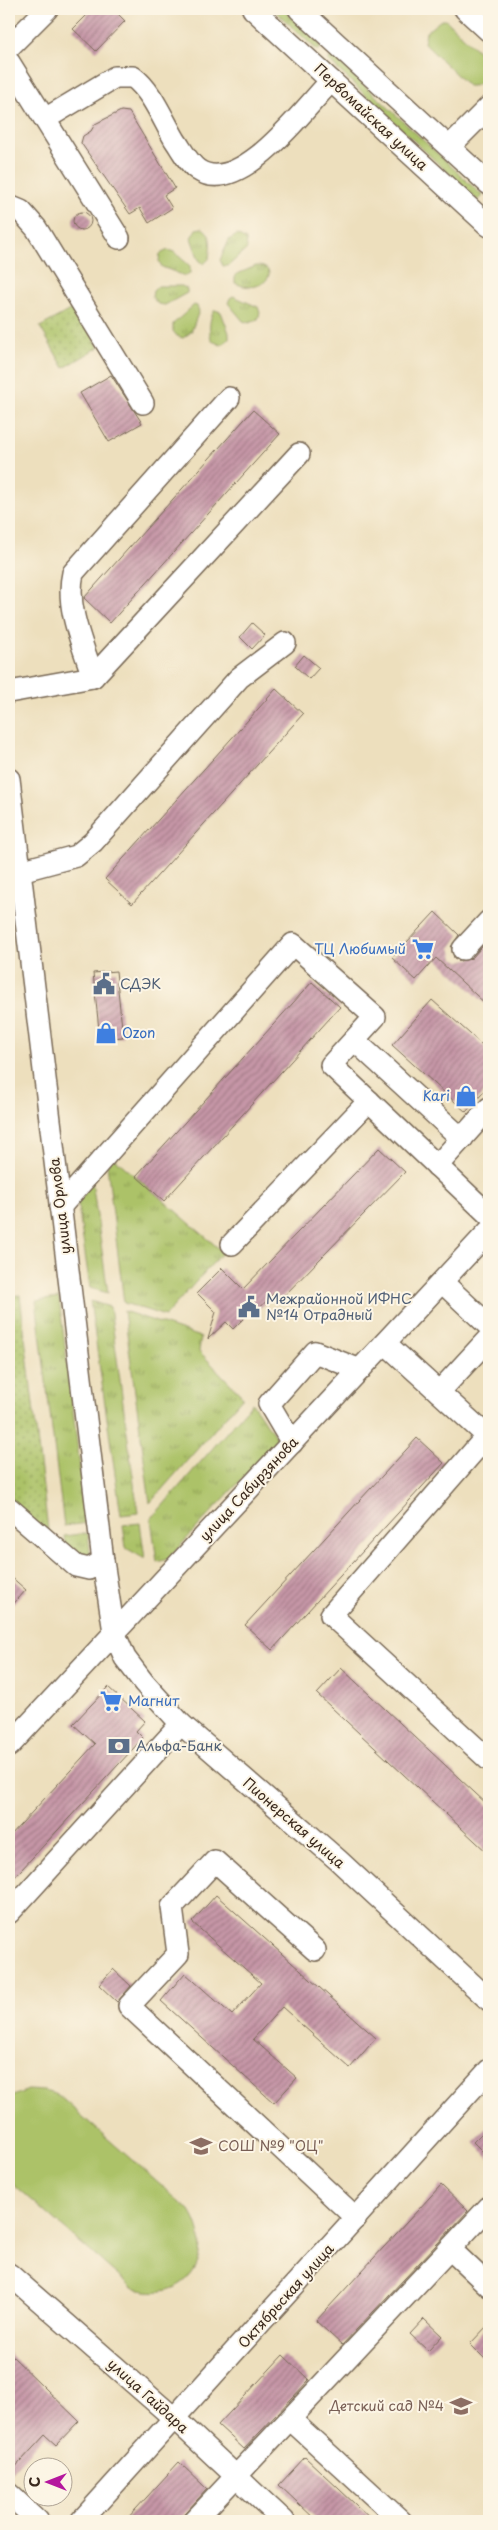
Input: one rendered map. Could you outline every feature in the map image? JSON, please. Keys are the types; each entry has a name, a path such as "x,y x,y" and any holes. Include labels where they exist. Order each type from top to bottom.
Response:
{"street":[{"path":"9,47 47,9"},
{"path":"299,9 450,146 489,184"},
{"path":"465,9 489,31"},
{"name":"Первомайская улица","path":"260,11 331,81 486,218"},
{"path":"9,62 119,238"},
{"path":"45,119 115,77 133,77 147,94 191,162 208,174 227,175 242,168 261,155 331,81"},
{"path":"450,146 489,107"},
{"path":"9,206 21,211 36,228 143,403"},
{"path":"92,677 70,600 73,573 229,398"},
{"path":"9,692 92,677 299,454"},
{"path":"20,871 76,856 93,842 239,678 286,643"},
{"name":"улица Орлова","path":"9,779 11,810 20,871 103,1561 114,1632"},
{"path":"463,950 489,921"},
{"path":"60,1207 293,944 375,1017 331,1065 489,1215"},
{"path":"354,1040 462,1139"},
{"path":"232,1244 369,1101"},
{"path":"438,1166 489,1108"},
{"name":"улица Сабирзянова","path":"9,1746 489,1231"},
{"path":"439,1392 487,1323 442,1282"},
{"path":"385,1343 487,1436 332,1615 489,1760"},
{"path":"292,1443 269,1404 315,1352 360,1370"},
{"path":"10,1512 76,1566 89,1569 103,1561"},
{"name":"Пионерская улица","path":"114,1632 125,1658 181,1724 338,1860 489,2000"},
{"path":"9,1913 181,1724"},
{"path":"315,1950 215,1861 172,1906 178,1954 129,2006 356,2218"},
{"name":"Октябрьская улица","path":"81,2521 489,2070"},
{"path":"194,2521 489,2207"},
{"path":"450,2249 489,2286"},
{"name":"улица Гайдара","path":"9,2274 175,2419 284,2521"},
{"path":"290,2419 401,2521"},
{"path":"9,2494 38,2521"}],"green space":[{"path":"279,9 283,9 322,46 318,51 276,12"},
{"path":"441,20 446,20 489,62 489,75 475,86 468,86 424,43 426,32"},
{"path":"332,55 483,196 478,201 328,60"},
{"path":"202,228 210,238 209,259 204,264 199,260 191,238 196,229"},
{"path":"237,235 246,240 247,249 228,266 223,266 220,260 229,240"},
{"path":"168,250 174,252 190,266 190,273 185,276 162,267 159,261 160,254"},
{"path":"256,266 264,267 268,271 269,275 262,284 245,286 235,283 235,275"},
{"path":"158,286 182,286 187,289 187,293 165,305 158,304 152,297 153,291"},
{"path":"233,296 258,307 260,313 258,319 249,323 243,321 228,303"},
{"path":"194,305 197,306 199,311 191,332 183,338 177,336 173,331 173,324"},
{"path":"75,307 99,347 64,368 40,327"},
{"path":"215,310 221,312 229,333 229,339 221,345 212,341 210,334 210,320"},
{"path":"112,1156 223,1252 165,1316 124,1303 107,1165"},
{"path":"92,1181 108,1293 90,1288 77,1199"},
{"path":"20,1295 49,1538 9,1502 9,1296"},
{"path":"59,1298 87,1523 64,1526 36,1301"},
{"path":"90,1301 110,1307 138,1513 121,1515"},
{"path":"124,1311 201,1337 199,1351 243,1397 150,1503"},
{"path":"252,1403 278,1440 168,1559 157,1562 151,1519"},
{"path":"140,1523 145,1559 126,1548 123,1525"},
{"path":"88,1533 91,1562 66,1553 64,1536"},
{"path":"27,2090 44,2091 58,2095 190,2211 198,2228 201,2245 199,2260 192,2273 182,2283 168,2290 151,2291 132,2288 9,2180 9,2098"}],"building":[{"path":"93,9 113,9 125,21 96,51 73,29"},
{"path":"121,111 129,112 175,188 164,195 172,208 149,223 140,208 130,214 81,143 83,136 91,131 95,124"},
{"path":"82,212 88,215 91,221 88,227 82,230 76,227 73,221 76,215"},
{"path":"111,375 142,423 109,442 80,393"},
{"path":"253,410 280,434 110,623 84,598"},
{"path":"252,623 265,635 252,649 240,637"},
{"path":"304,655 319,668 309,679 295,666"},
{"path":"276,689 303,714 132,904 105,879"},
{"path":"435,912 459,935 451,947 454,958 460,961 472,958 489,939 489,1007 436,958 416,980 392,958"},
{"path":"116,971 123,1037 100,1039 93,973"},
{"path":"312,982 340,1007 164,1201 136,1176"},
{"path":"432,1000 489,1051 489,1086 466,1112 392,1045"},
{"path":"379,1148 405,1172 281,1299 274,1293 253,1315 250,1312 233,1329 226,1322 208,1339 216,1312 197,1293 222,1268 243,1289"},
{"path":"417,1438 444,1463 272,1650 245,1625"},
{"path":"9,1575 26,1590 9,1609"},
{"path":"341,1668 489,1806 489,1854 317,1694"},
{"path":"108,1687 145,1721 136,1731 143,1738 9,1883 9,1837 95,1744 73,1724"},
{"path":"216,1895 376,2038 350,2068 282,2007 253,2039 297,2078 274,2103 161,2001 185,1973 232,2015 261,1983 192,1922"},
{"path":"113,1969 131,1986 117,2002 99,1985"},
{"path":"489,2126 489,2158 473,2142"},
{"path":"441,2185 468,2211 342,2345 316,2321"},
{"path":"424,2319 442,2336 428,2351 410,2334"},
{"path":"489,2324 489,2363 470,2344"},
{"path":"9,2353 79,2421 56,2445 45,2435 9,2474"},
{"path":"283,2355 309,2380 244,2449 218,2425"},
{"path":"305,2457 373,2521 317,2521 279,2485"},
{"path":"179,2462 207,2489 178,2521 125,2521"}],"place":[{"name":"ТЦ Любимый","path":"423,949"},
{"name":"СДЭК","path":"104,984"},
{"name":"Ozon","path":"106,1033"},
{"name":"Kari","path":"466,1096"},
{"name":"Межрайонной ИФНС №14 Отрадный","path":"249,1307"},
{"name":"Магнит","path":"111,1701"},
{"name":"Альфа-Банк","path":"119,1746"},
{"name":"СОШ №9 \"ОЦ\"","path":"201,2146"},
{"name":"Детский сад №4","path":"461,2406"}]}
